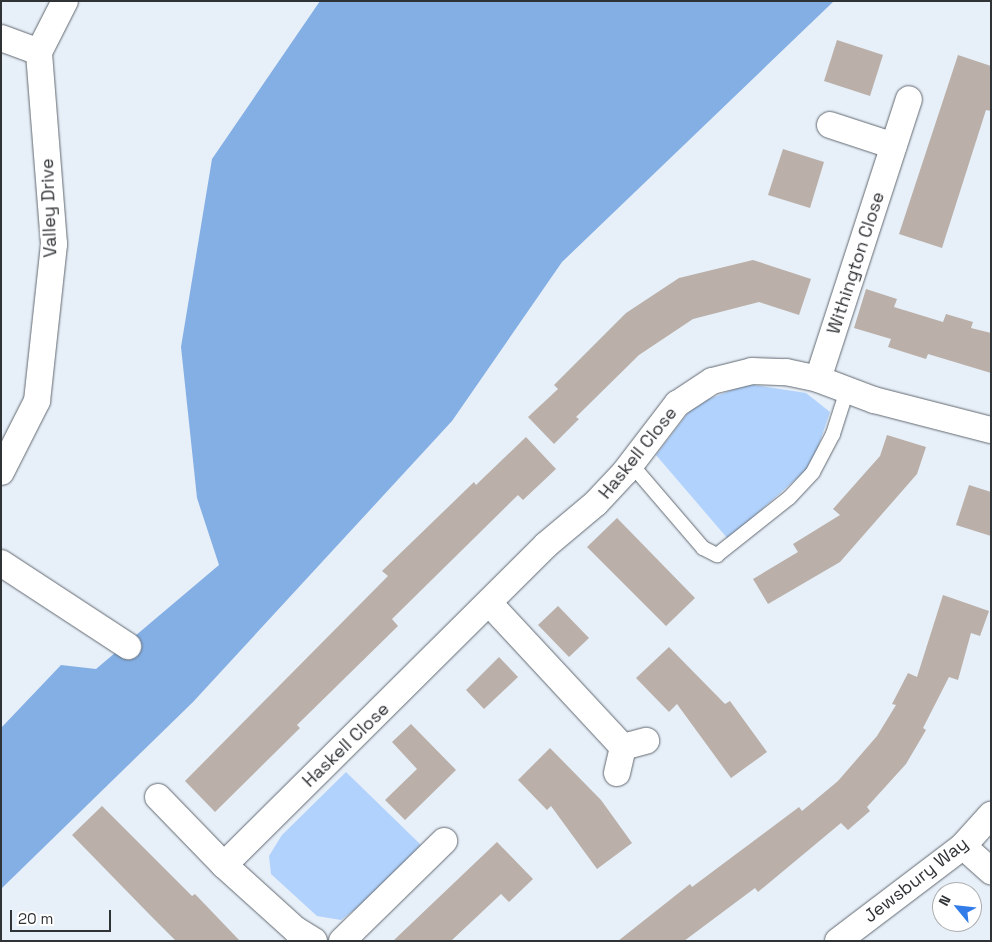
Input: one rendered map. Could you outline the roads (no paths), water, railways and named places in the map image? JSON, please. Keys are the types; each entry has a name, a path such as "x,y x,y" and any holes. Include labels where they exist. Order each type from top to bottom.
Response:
{"street":[{"path":"1,38 39,52 66,1"},
{"name":"Valley Drive","path":"1,472 37,402 54,244 39,52"},
{"name":"Withington Close","path":"818,379 909,99"},
{"path":"830,126 894,146"},
{"name":"Haskell Close","path":"224,865 490,604 546,545 596,503 631,464 676,404 712,381 752,371 786,372 818,379 874,400 991,430"},
{"path":"1,562 128,646"},
{"path":"490,604 635,744 617,772"},
{"path":"158,797 224,865 296,930 314,941"},
{"name":"Jewsbury Way","path":"838,941 963,846 991,815"},
{"path":"342,941 444,841"},
{"path":"963,846 991,871"}],"lane":[{"path":"631,464 703,548 717,555 789,498 812,472 832,434 847,390"}]}
